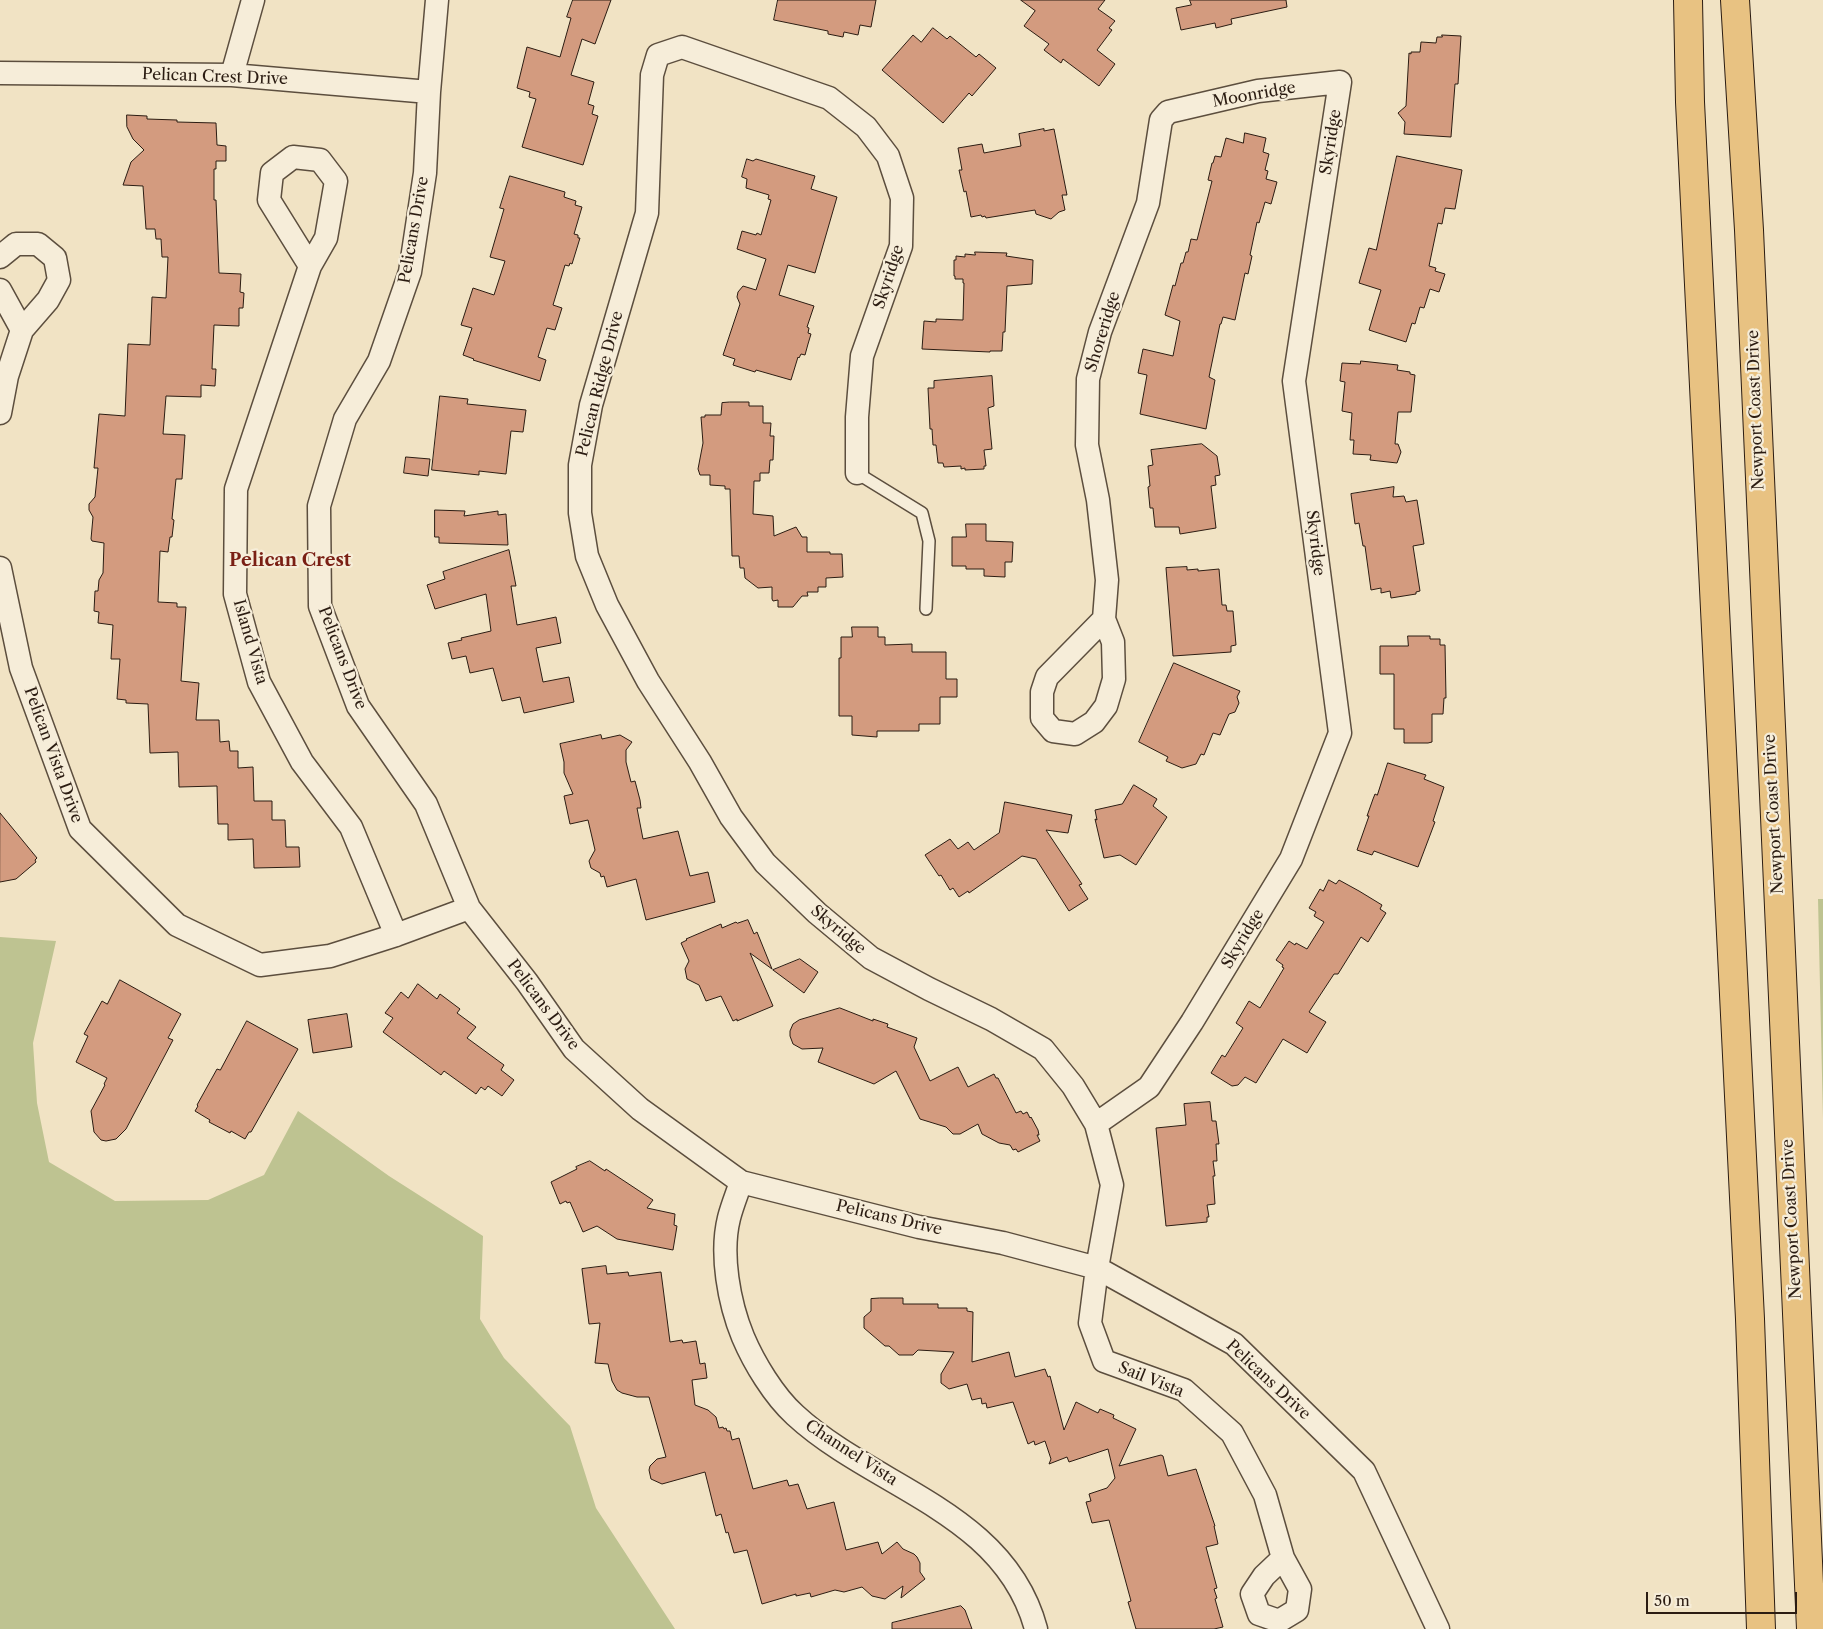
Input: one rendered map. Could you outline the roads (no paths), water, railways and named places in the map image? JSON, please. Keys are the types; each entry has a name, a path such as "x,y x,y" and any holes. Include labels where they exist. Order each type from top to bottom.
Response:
{"main road":[{"path":"1688,0 1691,112 1750,1320 1761,1629"},
{"name":"Newport Coast Drive","path":"1735,0 1748,230 1811,1629"}],"street":[{"path":"232,75 253,0"},
{"name":"Pelicans Drive","path":"437,0 429,92 425,173 410,272 379,361 345,419 319,506 320,606 358,706 426,804 469,908 526,982 574,1049 640,1109 741,1182 919,1227 1003,1243 1097,1268 1234,1344 1364,1471 1438,1629"},
{"name":"Skyridge","path":"652,75 658,55 682,47 748,69 828,98 866,127 888,156 902,198 901,246 862,356 857,417 857,473"},
{"name":"Pelican Crest Drive","path":"0,74 232,75 429,92"},
{"name":"Pelican Ridge Drive","path":"648,680 607,605 587,556 580,513 580,465 591,405 647,214 652,75"},
{"name":"Skyridge","path":"648,680 700,762 731,817 765,864 817,913 871,958 991,1019 1043,1049 1073,1086 1096,1124 1149,1087 1192,1022 1291,860 1340,733 1294,381 1340,82"},
{"name":"Moonridge","path":"1168,112 1258,91 1340,82"},
{"name":"Shoreridge","path":"1104,619 1047,676 1042,692 1042,718 1053,731 1075,734 1094,722 1106,706 1114,679 1113,642 1104,619 1107,580 1098,500 1087,445 1088,379 1100,332 1148,203 1161,120 1168,112"},
{"path":"0,257 16,244 38,244 55,258 59,280 48,300 22,330 7,376 0,413"},
{"name":"Island Vista","path":"310,266 236,489 235,594 259,682 302,762 351,827 396,934"},
{"path":"0,290 22,330"},
{"name":"Pelican Vista Drive","path":"0,568 21,668 80,829 177,926 260,965 330,956 469,908"},
{"name":"Sail Vista","path":"1096,1124 1112,1186 1097,1268 1090,1322 1104,1361 1184,1390 1232,1433 1265,1495 1283,1558"},
{"name":"Channel Vista","path":"741,1182 729,1219 726,1250 728,1284 735,1318 751,1355 768,1383 794,1415 828,1442 939,1508 973,1533 1000,1559 1018,1587 1034,1620 1036,1629"}],"lane":[{"path":"857,473 922,513 929,541 926,609"}],"district":[{"name":"Pelican Crest","path":"290,561"}]}
